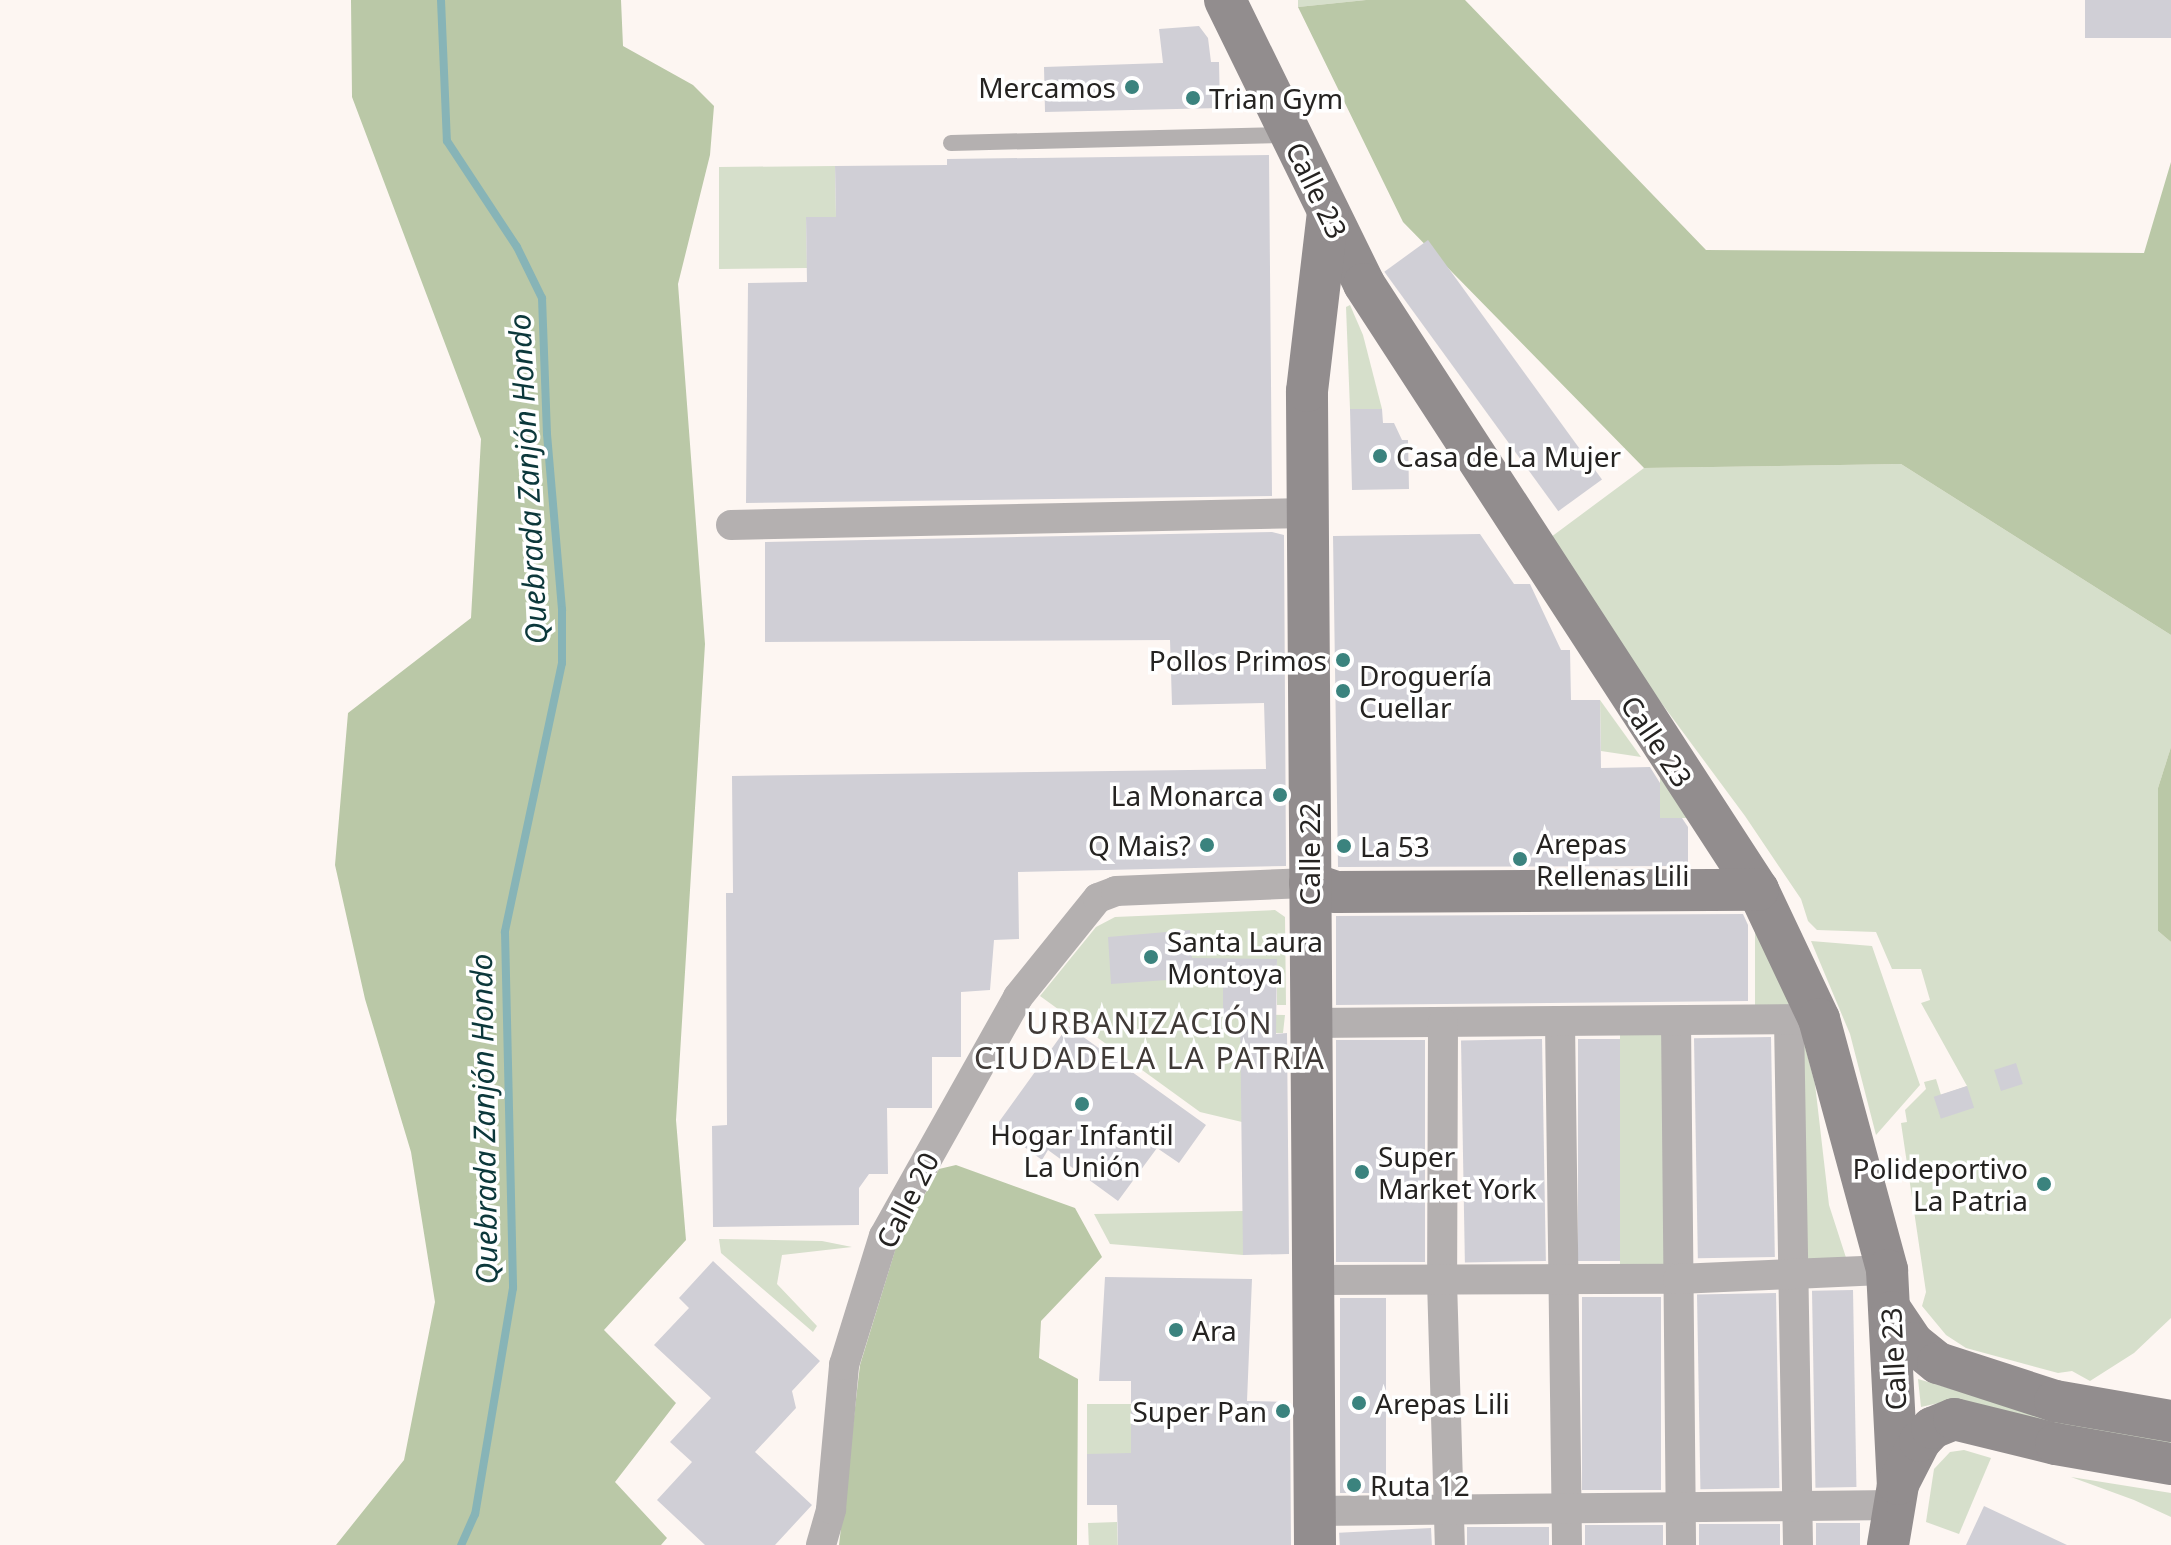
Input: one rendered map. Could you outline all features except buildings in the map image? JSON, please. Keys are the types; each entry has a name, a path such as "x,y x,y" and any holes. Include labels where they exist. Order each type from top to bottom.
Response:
{"main road":[{"name":"Calle 23","path":"1225,0 1364,284 1758,890 1887,1270 1892,1312 1897,1495 1888,1545"},
{"name":"Calle 22","path":"1314,1528 1307,391 1315,302 1328,212"},
{"path":"1315,302 1347,281 1364,284"},
{"path":"1310,883 1336,892 1758,890"},
{"path":"1892,1312 1913,1343 1938,1363 2055,1401 2171,1421"},
{"path":"1897,1495 1920,1441 1932,1428 1954,1419 2056,1444 2171,1464"}],"street":[{"path":"731,525 1307,513"},
{"name":"Calle 20","path":"821,1545 831,1509 844,1365 884,1236 1018,997 1098,898 1116,891 1310,883"},
{"path":"1309,1023 1804,1019 1794,1277 1798,1545"},
{"path":"1676,1021 1681,1545"},
{"path":"1560,1022 1567,1545"},
{"path":"1443,1023 1442,1281 1450,1545"},
{"path":"1313,1280 1794,1277 1887,1270"},
{"path":"1314,1528 1450,1510 1796,1506 1897,1495"}],"lane":[{"path":"951,143 1290,135"}],"green space":[{"path":"351,0 621,0 623,46 693,85 714,106 710,155 678,284 705,644 676,1120 686,1240 604,1330 676,1403 615,1482 667,1538 661,1545 336,1545 404,1460 435,1302 411,1152 365,999 335,865 348,713 471,618 481,439 352,97"},
{"path":"1298,0 1366,0 1298,7"},
{"path":"1366,0 1465,0 1706,250 2144,253 2171,162 2171,635 1901,464 1644,468 1403,222 1298,7"},
{"path":"835,166 836,217 806,217 807,268 719,269 719,167"},
{"path":"1350,305 1363,335 1382,409 1350,409 1346,307"},
{"path":"1901,464 2171,635 2171,747 2158,788 2158,931 2171,942 2171,1318 2134,1353 2090,1381 2072,1371 2058,1373 1966,1348 1946,1335 1922,1306 1926,1292 1901,1123 1907,1122 1905,1110 1926,1089 1924,1082 1936,1079 1941,1095 1967,1086 1921,1003 1930,1000 1921,969 1892,969 1876,932 1817,930 1808,921 1801,899 1745,816 1543,543 1644,468"},
{"path":"1600,700 1641,757 1601,751"},
{"path":"2171,747 2171,942 2158,931 2158,788"},
{"path":"1660,767 1689,818 1660,818"},
{"path":"1275,910 1285,917 1286,1005 1277,1005 1277,959 1223,959 1223,1014 1285,1015 1283,1033 1241,1034 1242,1122 1200,1112 1040,996 1096,927 1115,917"},
{"path":"1755,924 1795,1014 1755,1015"},
{"path":"1811,941 1872,946 1920,1085 1876,1135 1850,1034"},
{"path":"1800,1028 1815,1084 1829,1205 1850,1270 1798,1270"},
{"path":"1620,1032 1670,1032 1670,1268 1620,1268"},
{"path":"956,1165 1075,1208 1102,1257 1041,1321 1039,1358 1078,1379 1077,1545 839,1545 860,1365 897,1244 939,1169"},
{"path":"1243,1211 1243,1255 1110,1244 1094,1214"},
{"path":"719,1239 822,1241 852,1247 782,1255 777,1284 817,1326 813,1332 721,1253"},
{"path":"1918,1379 2070,1424 2171,1439 2171,1444 2112,1438 1952,1400 1921,1407"},
{"path":"1087,1404 1131,1404 1131,1454 1087,1454"},
{"path":"1964,1450 1991,1458 1959,1534 1926,1522 1934,1469 1950,1452"},
{"path":"2071,1477 2171,1493 2171,1517 2134,1500"},
{"path":"1117,1522 1118,1545 1089,1545 1088,1523"}],"waterway":[{"name":"Quebrada Zanjón Hondo","path":"441,0 447,141 517,247 542,298 547,434 562,610 562,663 505,932 513,1288 475,1514 461,1545"}],"place":[{"name":"Mercamos","path":"1132,87"},
{"name":"Trian Gym","path":"1193,98"},
{"name":"Casa de La Mujer","path":"1380,456"},
{"name":"Pollos Primos","path":"1343,660"},
{"name":"Droguería Cuellar","path":"1343,691"},
{"name":"La Monarca","path":"1280,795"},
{"name":"Q Mais?","path":"1207,845"},
{"name":"La 53","path":"1344,846"},
{"name":"Arepas Rellenas Lili","path":"1520,859"},
{"name":"Santa Laura Montoya","path":"1151,957"},
{"name":"Hogar Infantil La Unión","path":"1082,1104"},
{"name":"Super Market York","path":"1362,1172"},
{"name":"Polideportivo La Patria","path":"2044,1184"},
{"name":"Ara","path":"1176,1330"},
{"name":"Arepas Lili","path":"1359,1403"},
{"name":"Super Pan","path":"1283,1411"},
{"name":"Ruta 12","path":"1354,1485"}],"district":[{"name":"URBANIZACIÓN CIUDADELA LA PATRIA","path":"1150,1040"}]}
